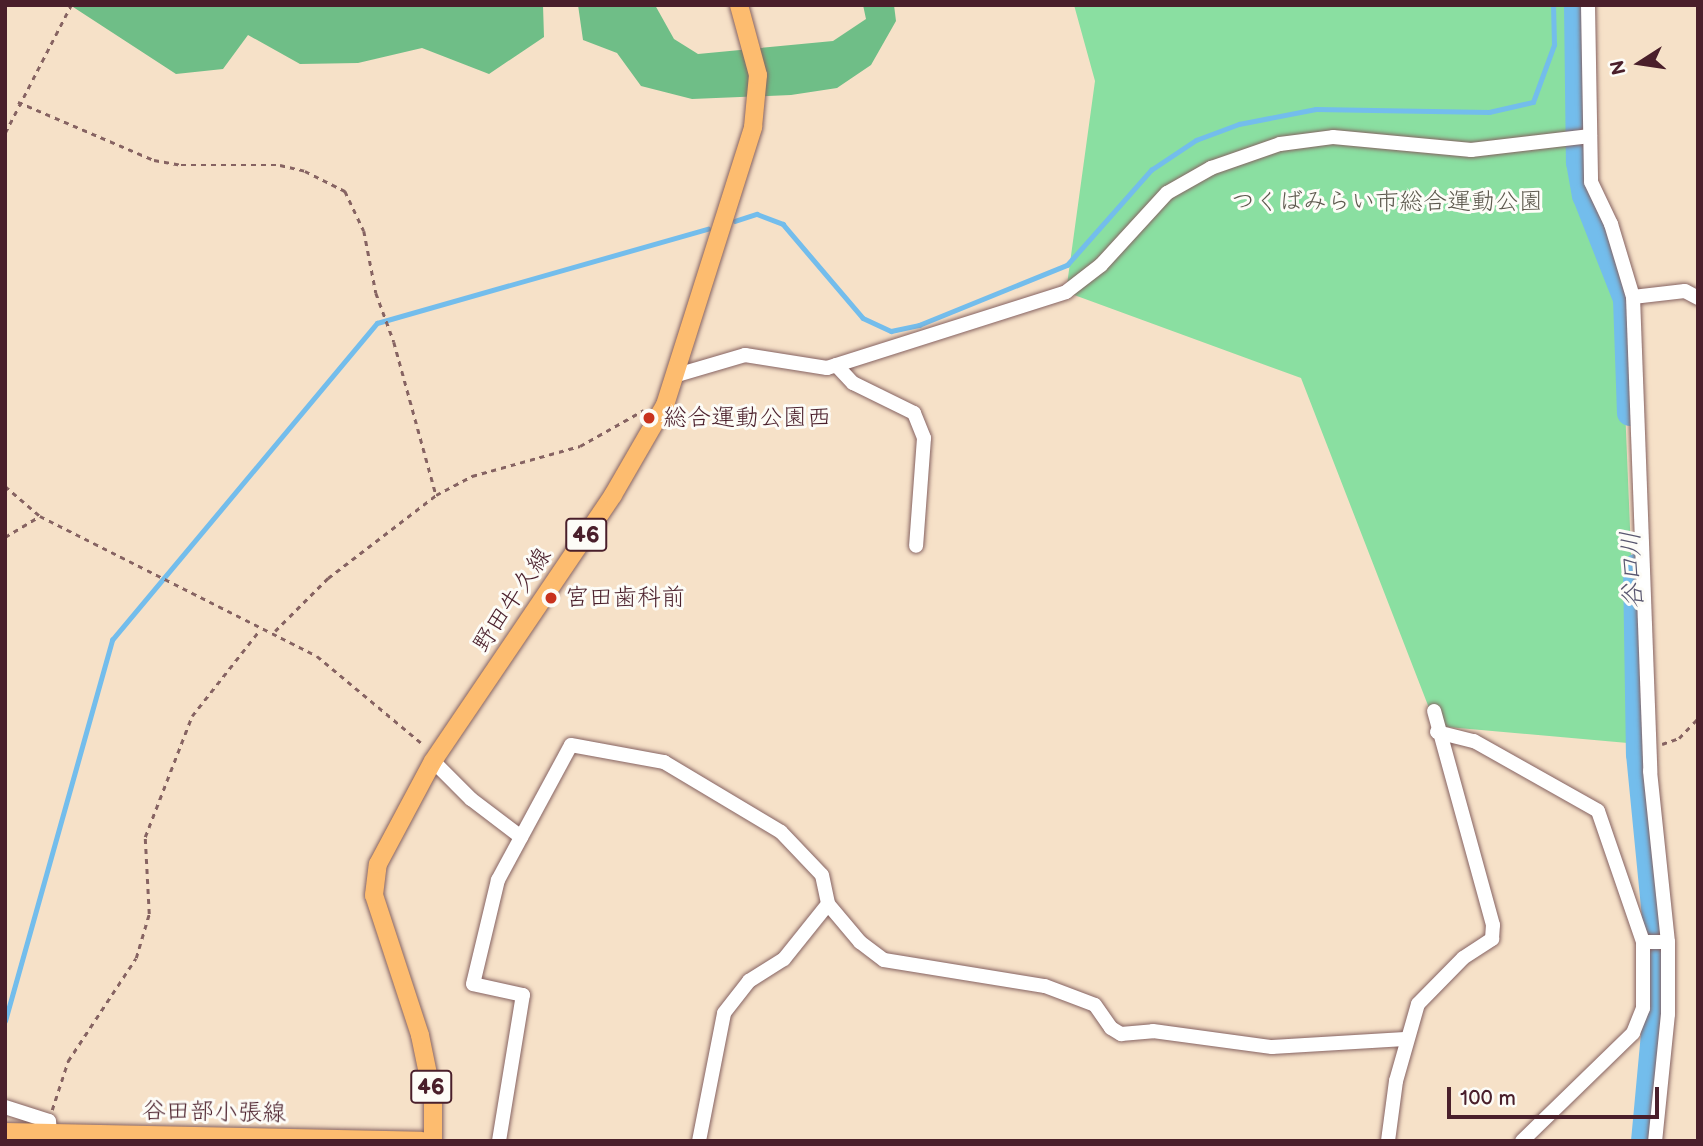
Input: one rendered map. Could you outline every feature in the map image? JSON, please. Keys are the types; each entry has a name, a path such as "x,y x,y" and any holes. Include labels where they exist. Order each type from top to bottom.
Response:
{"main road":[{"name":"野田牛久線","path":"433,1141 433,1098 425,1057 380,914 374,880 383,850 435,758 613,495 664,405 677,375 758,97 758,75 739,5"},
{"name":"谷田部小張線","path":"5,1132 49,1127 79,1137 421,1141"}],"street":[{"path":"1602,5 1589,10 1591,182 1611,224 1633,297 1649,749 1668,942 1668,1014 1655,1141"},
{"path":"677,375 745,355 827,368 1066,292 1101,265 1167,193 1211,168 1280,144 1333,137 1471,150 1590,136"},
{"path":"1633,297 1685,291 1698,298"},
{"path":"836,365 853,383 914,414 924,438 916,546"},
{"path":"1388,1141 1405,1039 1418,1004 1463,958 1492,939 1493,925 1437,732 1434,711"},
{"path":"1437,732 1474,741 1598,811 1643,942 1643,1008 1633,1033 1522,1141"},
{"path":"499,1141 523,995 474,984 498,880 571,745 664,762 781,831 822,875 828,904 860,942 884,960 1045,986 1095,1005 1111,1028 1121,1034 1153,1031 1272,1047 1405,1039"},
{"path":"435,758 471,799 522,837"},
{"path":"699,1141 724,1013 750,981 784,959 828,904"},
{"path":"1643,942 1668,942"},
{"path":"5,1107 49,1127"}],"path":[{"path":"5,133 18,102 71,5"},
{"path":"18,102 154,160 181,165 280,165 305,171 345,191 364,231 376,293 394,342 436,495"},
{"path":"275,631 328,578 436,495 472,476 580,446 634,413 664,405"},
{"path":"5,486 40,516 259,631 275,631 317,656 435,758"},
{"path":"5,537 40,516"},
{"path":"49,1127 68,1061 136,958 149,914 145,837 192,716 259,631"},
{"path":"1649,749 1679,738 1698,718"}],"green space":[{"path":"70,5 543,5 544,37 489,74 422,48 358,63 300,64 248,35 223,69 176,74"},
{"path":"578,5 655,5 674,39 698,54 833,41 866,19 863,5 894,5 896,21 871,65 837,88 791,95 692,99 641,86 617,53 583,40"},
{"name":"つくばみらい市総合運動公園","path":"1074,5 1582,5 1585,185 1619,263 1639,744 1436,726 1301,378 1066,292 1095,81"}],"waterway":[{"path":"735,221 757,214 783,224 863,318 891,331 919,325 1067,265 1151,170 1196,140 1239,124 1316,109 1489,112 1533,102 1554,45 1553,5"},
{"name":"谷口川","path":"1577,5 1579,162 1585,195 1626,299 1630,413"},
{"path":"5,1021 112,640 377,323 708,229"},
{"name":"谷口川","path":"1636,567 1639,754 1660,969 1644,1141"}],"place":[{"name":"総合運動公園西","path":"649,418"},
{"name":"宮田歯科前","path":"551,598"}]}
